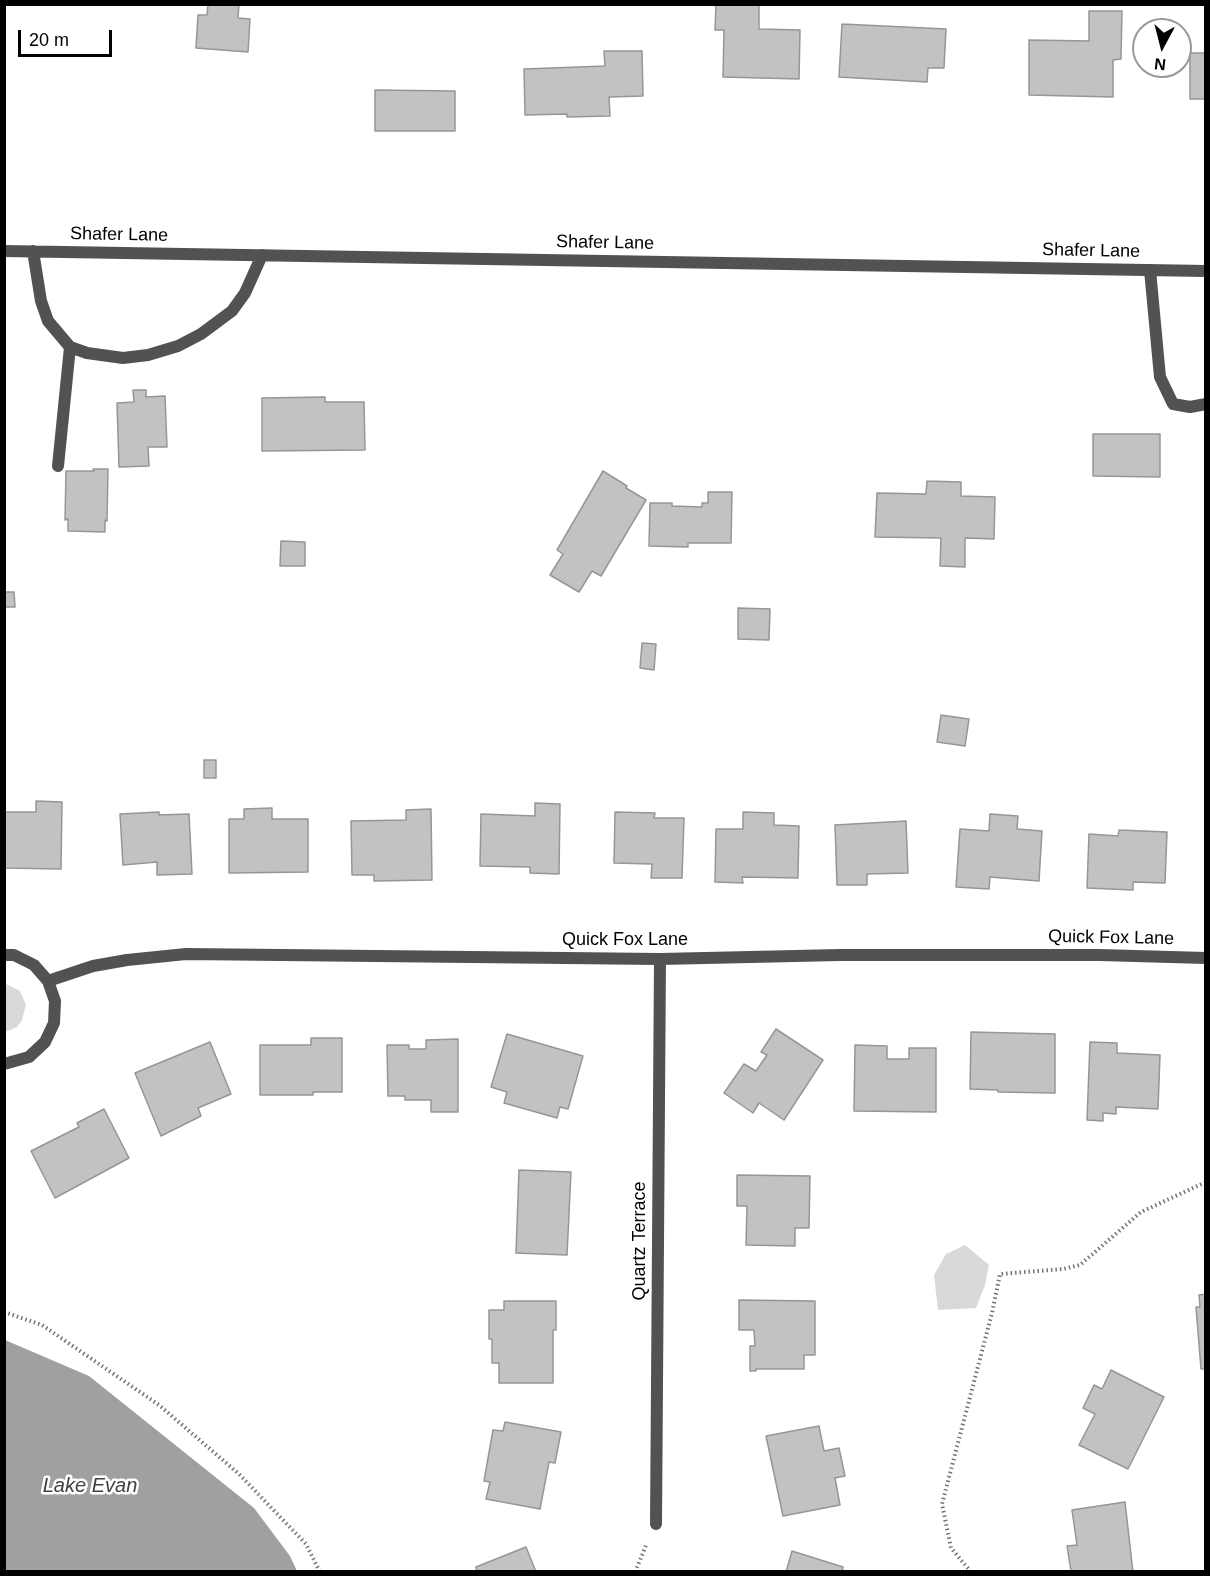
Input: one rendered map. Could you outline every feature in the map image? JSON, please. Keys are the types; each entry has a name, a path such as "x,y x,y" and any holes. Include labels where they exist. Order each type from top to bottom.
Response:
{"street":[{"name":"Shafer Lane","path":"4,251 1206,271"},
{"path":"33,251 41,301 48,321 70,347 87,353 123,358 148,355 178,346 201,334 231,311 245,293 262,255"},
{"path":"1150,270 1160,377 1173,404 1190,407 1206,404"},
{"path":"58,466 70,347"},
{"name":"Quick Fox Lane","path":"48,981 93,966 186,954 660,959 840,955 1206,957"},
{"path":"4,955 14,956 34,965 48,981 56,1001 54,1023 45,1042 29,1057 4,1064"},
{"name":"Quartz Terrace","path":"656,1524 660,959"}],"path":[{"path":"971,1572 951,1548 942,1504 1000,1274 1063,1269 1080,1264 1141,1212 1206,1182"},
{"path":"4,1312 42,1325 159,1405 238,1474 306,1544 320,1572"},
{"path":"635,1572 656,1524"}],"shaded area":[{"path":"4,983 20,991 26,1005 22,1020 17,1027 5,1032"},
{"path":"965,1245 989,1265 985,1285 976,1308 938,1310 934,1275 946,1254"}],"water":[{"name":"Lake Evan","path":"5,1340 89,1376 254,1508 290,1556 297,1571 5,1571"}],"building":[{"path":"208,4 239,4 238,18 250,19 248,52 196,48 198,15 207,15"},
{"path":"716,4 759,5 759,29 800,30 799,79 723,77 724,30 715,30"},
{"path":"1089,11 1122,11 1121,59 1113,60 1113,97 1029,95 1029,40 1089,41"},
{"path":"842,24 946,29 944,68 928,68 927,82 839,77"},
{"path":"604,51 642,51 643,96 609,97 610,116 525,115 524,69 605,66"},
{"path":"1192,53 1206,53 1206,99 1190,99"},
{"path":"375,90 455,91 455,131 375,131"},
{"path":"133,390 146,390 146,397 165,396 167,447 148,447 149,466 119,467 117,403 134,402"},
{"path":"325,397 325,402 364,402 365,450 262,451 262,398"},
{"path":"1093,434 1160,434 1160,477 1093,476"},
{"path":"93,469 108,469 105,532 68,531 68,519 65,520 66,471 94,471"},
{"path":"603,471 646,500 601,576 592,571 579,592 550,575 563,554 557,550"},
{"path":"927,481 961,482 961,496 995,497 994,539 965,538 965,567 940,566 941,538 875,537 877,493 926,494"},
{"path":"708,492 732,492 731,543 688,543 688,547 649,546 650,503 702,507 702,503 708,503"},
{"path":"281,541 305,542 305,566 280,566"},
{"path":"4,592 14,592 15,607 4,607"},
{"path":"738,608 770,609 769,640 738,639"},
{"path":"642,643 656,644 654,670 640,668"},
{"path":"941,715 969,719 965,746 937,742"},
{"path":"204,760 216,760 216,778 204,778"},
{"path":"36,801 62,802 61,869 4,868 4,812 36,812"},
{"path":"535,803 560,804 559,874 530,873 530,867 480,866 481,814 535,816"},
{"path":"272,808 272,819 308,819 308,872 229,873 229,819 244,819 244,809"},
{"path":"431,809 432,880 374,881 374,875 352,875 351,821 406,820 406,810"},
{"path":"159,812 159,815 189,814 192,874 157,875 157,862 123,865 120,814"},
{"path":"615,812 655,813 654,818 684,818 682,878 651,878 652,864 614,863"},
{"path":"743,812 774,813 774,825 799,826 798,878 742,877 743,883 715,882 716,829 743,829"},
{"path":"990,814 1018,816 1017,829 1042,831 1039,881 990,877 989,889 956,887 960,829 989,831"},
{"path":"906,821 908,873 867,874 867,885 837,885 835,825"},
{"path":"1119,830 1167,832 1165,883 1133,882 1133,890 1087,888 1089,834 1118,836"},
{"path":"776,1029 823,1060 784,1120 759,1103 753,1113 724,1093 744,1064 756,1071 767,1055 761,1052"},
{"path":"971,1032 1055,1034 1055,1093 970,1089"},
{"path":"507,1034 583,1056 568,1109 560,1107 557,1118 504,1103 507,1092 491,1087"},
{"path":"311,1038 342,1038 342,1092 313,1092 313,1095 260,1095 260,1045 311,1045"},
{"path":"458,1039 458,1112 431,1112 431,1100 405,1100 405,1096 388,1096 387,1045 409,1045 409,1049 426,1049 426,1040"},
{"path":"210,1042 231,1094 198,1108 201,1116 161,1136 135,1073"},
{"path":"1090,1042 1117,1043 1117,1053 1160,1055 1158,1109 1116,1107 1116,1114 1103,1113 1103,1121 1087,1120"},
{"path":"855,1045 887,1046 887,1059 909,1059 909,1048 936,1048 936,1112 854,1111"},
{"path":"104,1109 129,1158 55,1198 31,1151 79,1127 77,1123"},
{"path":"519,1170 571,1172 567,1255 516,1253"},
{"path":"737,1175 810,1176 809,1228 795,1228 795,1246 746,1245 747,1206 737,1206"},
{"path":"1206,1294 1206,1369 1201,1369 1196,1307 1200,1307 1199,1295"},
{"path":"739,1300 815,1301 815,1355 804,1355 804,1369 750,1371 750,1346 755,1346 754,1330 739,1330"},
{"path":"504,1301 556,1301 556,1330 553,1330 553,1383 499,1383 499,1363 492,1363 489,1310 504,1310"},
{"path":"1111,1370 1164,1397 1128,1469 1079,1445 1095,1414 1083,1408 1094,1385 1102,1389"},
{"path":"505,1422 561,1432 555,1463 549,1462 540,1509 486,1499 490,1482 484,1481 493,1430 503,1431"},
{"path":"819,1426 824,1451 839,1448 845,1476 835,1478 840,1505 783,1516 766,1436"},
{"path":"1125,1502 1133,1572 1071,1571 1067,1546 1077,1545 1072,1510"},
{"path":"526,1547 536,1572 477,1572 476,1567"},
{"path":"792,1551 843,1567 842,1572 786,1572"}]}
